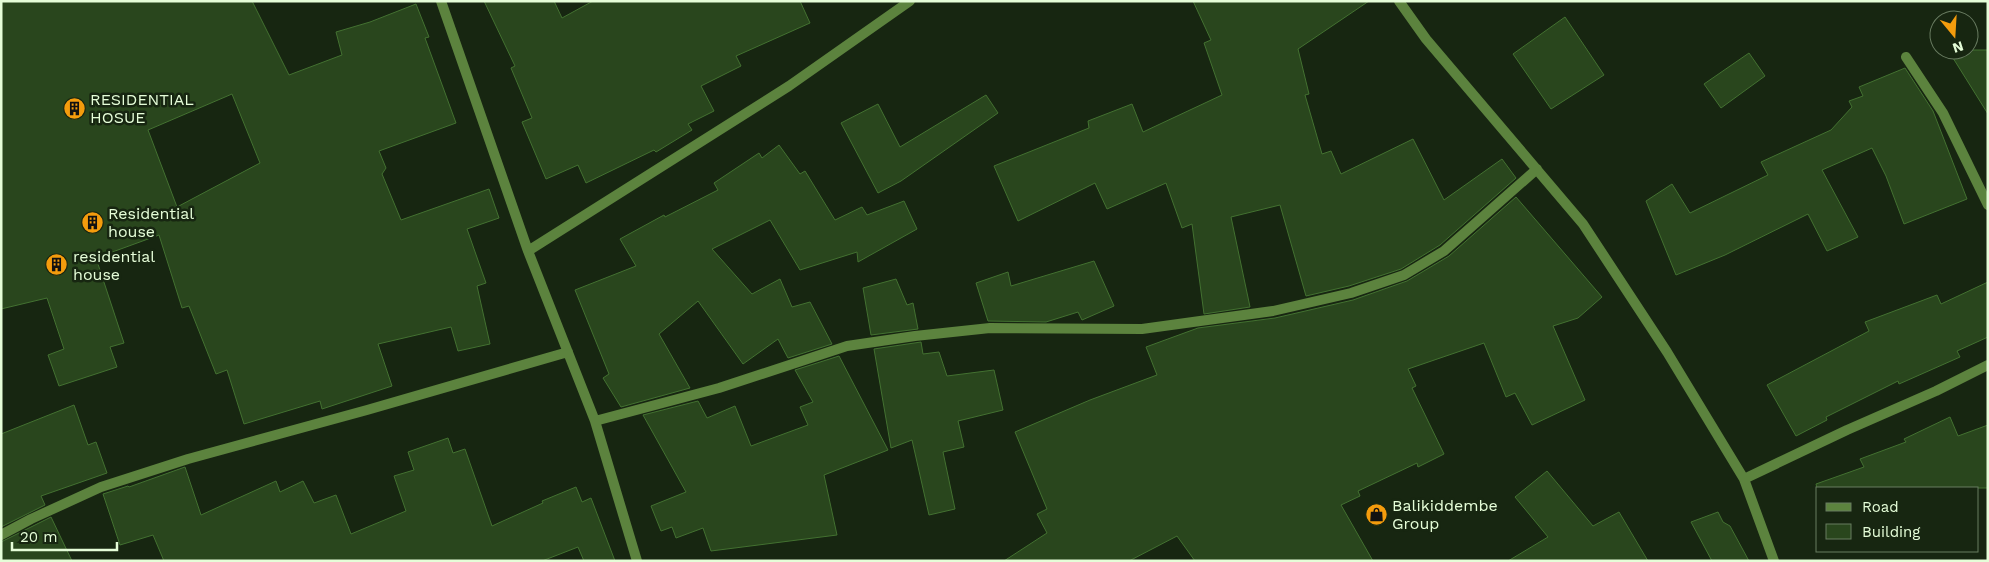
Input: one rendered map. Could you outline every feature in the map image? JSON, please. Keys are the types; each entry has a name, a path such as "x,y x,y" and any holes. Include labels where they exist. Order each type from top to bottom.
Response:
{"street":[{"path":"441,1 528,251 595,421 637,561"},
{"path":"528,251 790,86 910,1"},
{"path":"1398,1 1426,39 1583,224 1667,352 1744,480 1774,561"},
{"path":"1906,57 1943,113 1985,190 1988,206"},
{"path":"595,421 719,388 847,346 990,328 1142,329 1273,311 1351,293 1404,275 1444,251 1537,169"},
{"path":"1,535 101,487 188,458 367,410 568,352"},
{"path":"1744,480 1847,430 1988,366"}],"building":[{"path":"1,1 252,1 289,75 342,55 336,32 370,22 416,4 429,37 425,38 456,123 379,151 386,168 382,174 401,220 489,189 499,218 467,229 486,283 477,286 490,344 458,351 451,327 378,344 392,386 322,409 320,401 244,424 227,370 216,374 189,306 182,308 159,235 96,258 124,343 110,347 117,367 59,386 48,355 64,349 47,298 1,309","holes":["232,94 260,163 177,207 148,130"]},
{"path":"484,1 554,1 562,18 593,1 800,1 810,23 736,56 741,66 701,86 714,111 688,124 692,130 656,152 654,150 586,183 578,165 546,179 522,122 532,118 511,68 515,66"},
{"path":"1193,1 1369,1 1298,49 1309,94 1305,95 1322,154 1331,151 1341,174 1413,139 1444,200 1502,159 1516,178 1440,245 1401,269 1349,286 1306,296 1280,205 1231,217 1250,307 1204,314 1192,224 1182,228 1166,183 1107,209 1095,183 1018,221 994,166 1089,128 1088,121 1132,104 1143,132 1222,95 1204,43 1211,40"},
{"path":"1565,17 1604,75 1551,109 1513,54"},
{"path":"1979,50 1988,50 1988,114 1954,60 1979,60"},
{"path":"1749,53 1765,76 1721,108 1704,84"},
{"path":"1905,68 1933,111 1967,199 1904,224 1886,176 1872,148 1822,170 1858,237 1827,251 1808,214 1725,255 1676,275 1646,201 1672,184 1690,213 1768,175 1761,162 1831,130 1852,107 1849,101 1863,96 1859,87"},
{"path":"986,95 998,113 901,181 878,193 841,123 878,104 900,147"},
{"path":"779,145 800,174 805,171 835,220 862,207 867,215 904,201 917,229 858,262 857,252 800,270 770,220 712,249 752,294 780,279 792,307 810,302 832,344 788,358 778,339 743,364 698,301 659,334 690,388 621,407 603,378 609,374 575,290 636,266 620,239 664,215 665,217 718,190 714,183 759,153 762,158"},
{"path":"1516,197 1602,297 1578,318 1553,326 1585,400 1532,425 1515,393 1506,397 1484,343 1408,369 1416,386 1412,388 1444,454 1418,467 1417,463 1358,491 1360,496 1341,505 1373,561 1195,561 1177,536 1129,561 1004,561 1047,533 1037,514 1047,509 1015,432 1090,400 1157,375 1146,347 1198,328 1275,318 1353,300 1407,281 1449,256"},
{"path":"1094,261 1114,306 1082,320 1078,312 1046,322 988,321 976,283 1008,272 1011,286"},
{"path":"896,279 907,305 913,303 918,329 871,335 863,288"},
{"path":"1988,282 1988,337 1957,351 1960,357 1899,384 1898,381 1826,417 1827,420 1796,436 1767,385 1869,331 1865,322 1937,295 1941,304"},
{"path":"921,342 923,354 939,352 947,376 994,370 1003,410 958,421 964,447 943,452 955,509 929,515 912,440 891,448 874,349"},
{"path":"839,356 888,450 824,475 837,535 711,551 703,528 676,538 672,527 661,531 651,506 686,492 643,415 698,401 707,418 735,406 751,446 808,425 800,407 813,402 795,370"},
{"path":"74,405 88,445 96,442 107,473 41,496 45,505 1,527 1,434"},
{"path":"1950,417 1958,436 1988,425 1988,488 1817,487 1816,484 1864,467 1860,459 1906,442 1904,439"},
{"path":"448,438 453,453 465,449 492,526 543,503 542,501 576,487 582,502 591,498 615,561 584,561 578,547 542,561 164,561 153,535 120,545 103,494 185,467 201,515 276,481 280,492 303,481 314,503 336,495 351,534 406,511 394,476 414,470 408,452"},
{"path":"1547,471 1593,526 1619,512 1648,561 1508,561 1548,537 1515,497"},
{"path":"1718,512 1723,522 1730,526 1749,561 1712,561 1691,522"},
{"path":"51,517 72,561 1,561 1,542"}],"place":[{"name":"RESIDENTIAL HOSUE","path":"74,108"},
{"name":"Residential house","path":"92,222"},
{"name":"residential house","path":"57,265"},
{"name":"Balikiddembe Group","path":"1376,514"}]}
